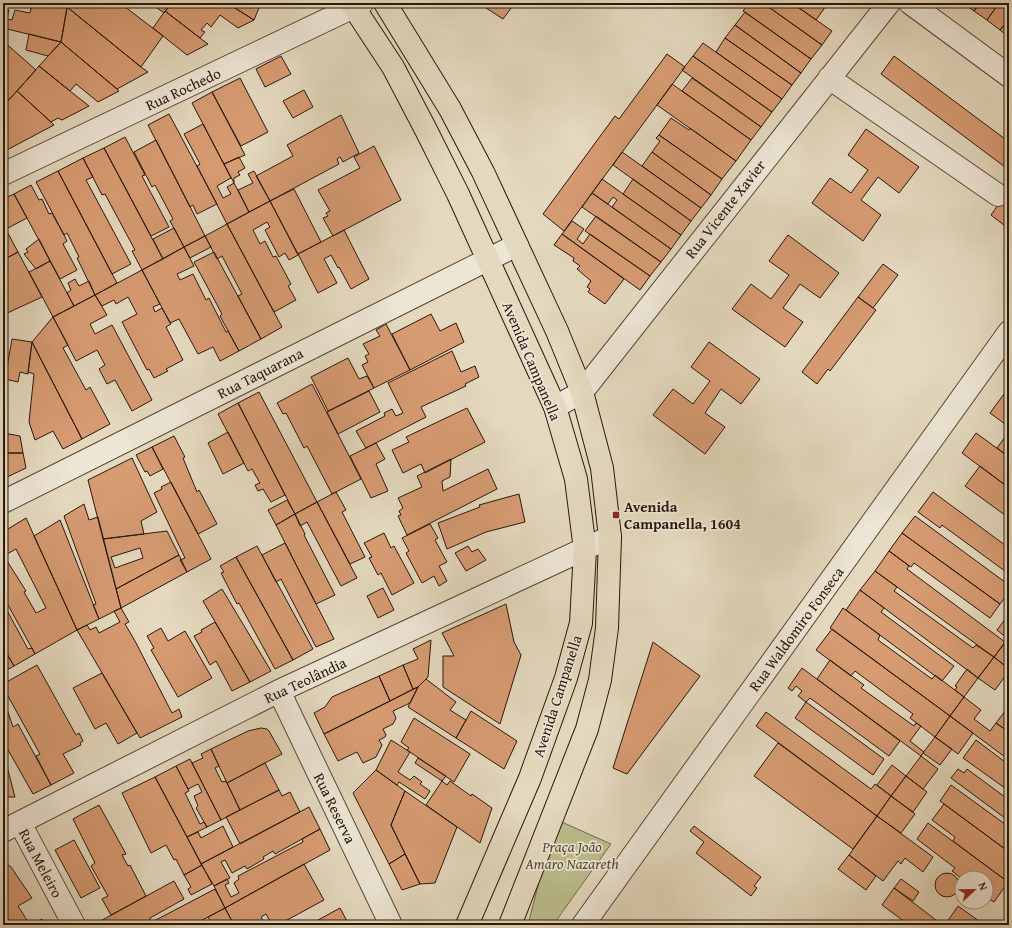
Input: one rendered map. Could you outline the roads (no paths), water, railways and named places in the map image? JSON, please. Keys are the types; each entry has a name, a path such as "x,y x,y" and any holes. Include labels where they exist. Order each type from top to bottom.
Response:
{"main road":[{"name":"Avenida Campanella","path":"386,3 450,109 484,172 557,331 582,392 602,468 610,537 607,628 600,680 587,729 510,925"},
{"name":"Avenida Campanella","path":"356,4 426,130 458,194 555,407 576,478 585,550 581,623 566,678 530,778 467,925"}],"street":[{"name":"Rua Vicente Xavier","path":"555,407 582,392 888,3"},
{"path":"910,3 1009,76"},
{"name":"Rua Rochedo","path":"3,174 356,4"},
{"path":"829,78 998,195"},
{"name":"Rua Taquarana","path":"3,502 517,245"},
{"name":"Rua Waldomiro Fonseca","path":"583,925 1009,332"},
{"name":"Rua Teolândia","path":"12,827 279,691 585,550 610,537"},
{"name":"Rua Reserva","path":"279,691 391,925"},
{"name":"Rua Meleiro","path":"12,827 74,925"}],"place":[{"name":"Avenida Campanella, 1604","path":"616,515"}],"park label":[{"name":"Praça João Amaro Nazareth","path":"572,854"}]}
